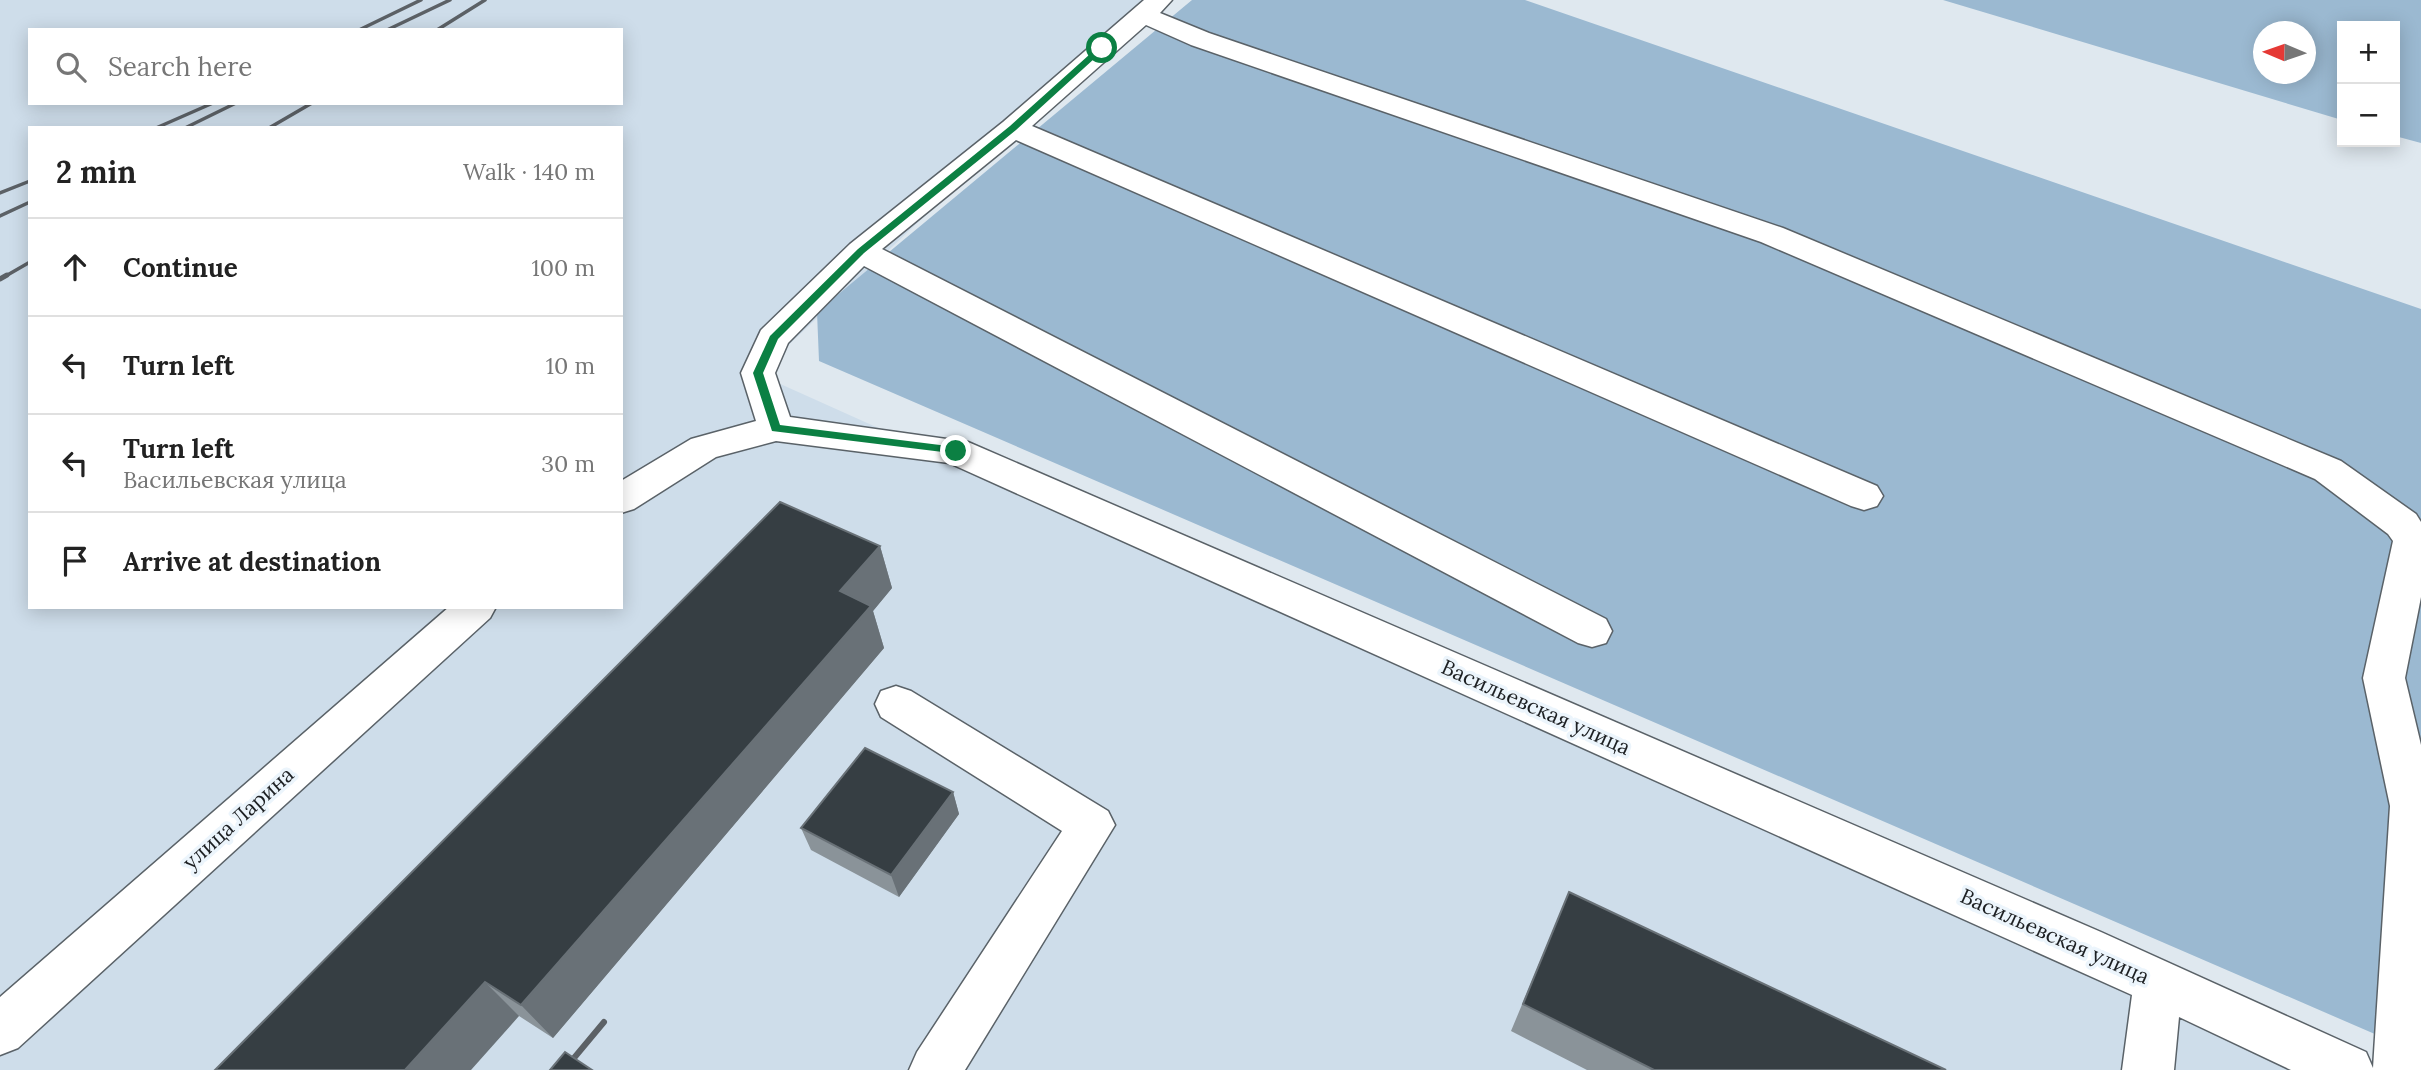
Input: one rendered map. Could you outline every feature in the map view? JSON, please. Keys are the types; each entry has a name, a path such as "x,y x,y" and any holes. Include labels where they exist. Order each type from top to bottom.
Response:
{"street":[{"path":"776,428 758,373 774,338 861,251 1013,128 1150,7 1200,39 1772,235 2328,470 2402,524 2413,540 2384,678 2413,806 2399,1070"},
{"path":"1013,128 1864,496"},
{"path":"861,251 1592,631"},
{"name":"Васильевская улица","path":"623,498 705,448 776,428 956,451 2158,982 2348,1070"},
{"name":"улица Ларина","path":"0,1030 474,609"},
{"path":"896,704 1092,825 935,1070"},
{"path":"2148,1070 2158,982"}],"shaded area":[{"path":"0,0 1148,0 1102,48 758,374 2307,1070 0,1070"},
{"path":"1192,0 1525,0 2421,309 2421,1054 819,361 817,312"},
{"path":"1943,0 2421,0 2421,143 2400,137 2400,21 2337,21 2337,118"}],"building":[{"path":"780,502 880,546 840,591 871,606 521,1005 485,982 405,1070 215,1070"},
{"path":"865,748 953,792 891,875 801,828"},
{"path":"1569,892 1946,1070 1654,1070 1523,1004"},
{"path":"565,1052 592,1070 550,1070"}],"railway":[{"path":"363,28 421,0"},
{"path":"391,28 450,0"},
{"path":"440,28 485,0"},
{"path":"161,126 208,105"},
{"path":"189,126 232,105"},
{"path":"272,126 309,105"},
{"path":"0,193 28,182"},
{"path":"0,216 28,203"},
{"path":"4,277 28,263"},
{"path":"0,279 7,275"},
{"path":"564,1070 604,1022"}],"route":[{"path":"956,451 776,428 758,373 774,338 861,251 1013,128 1102,48"}]}
